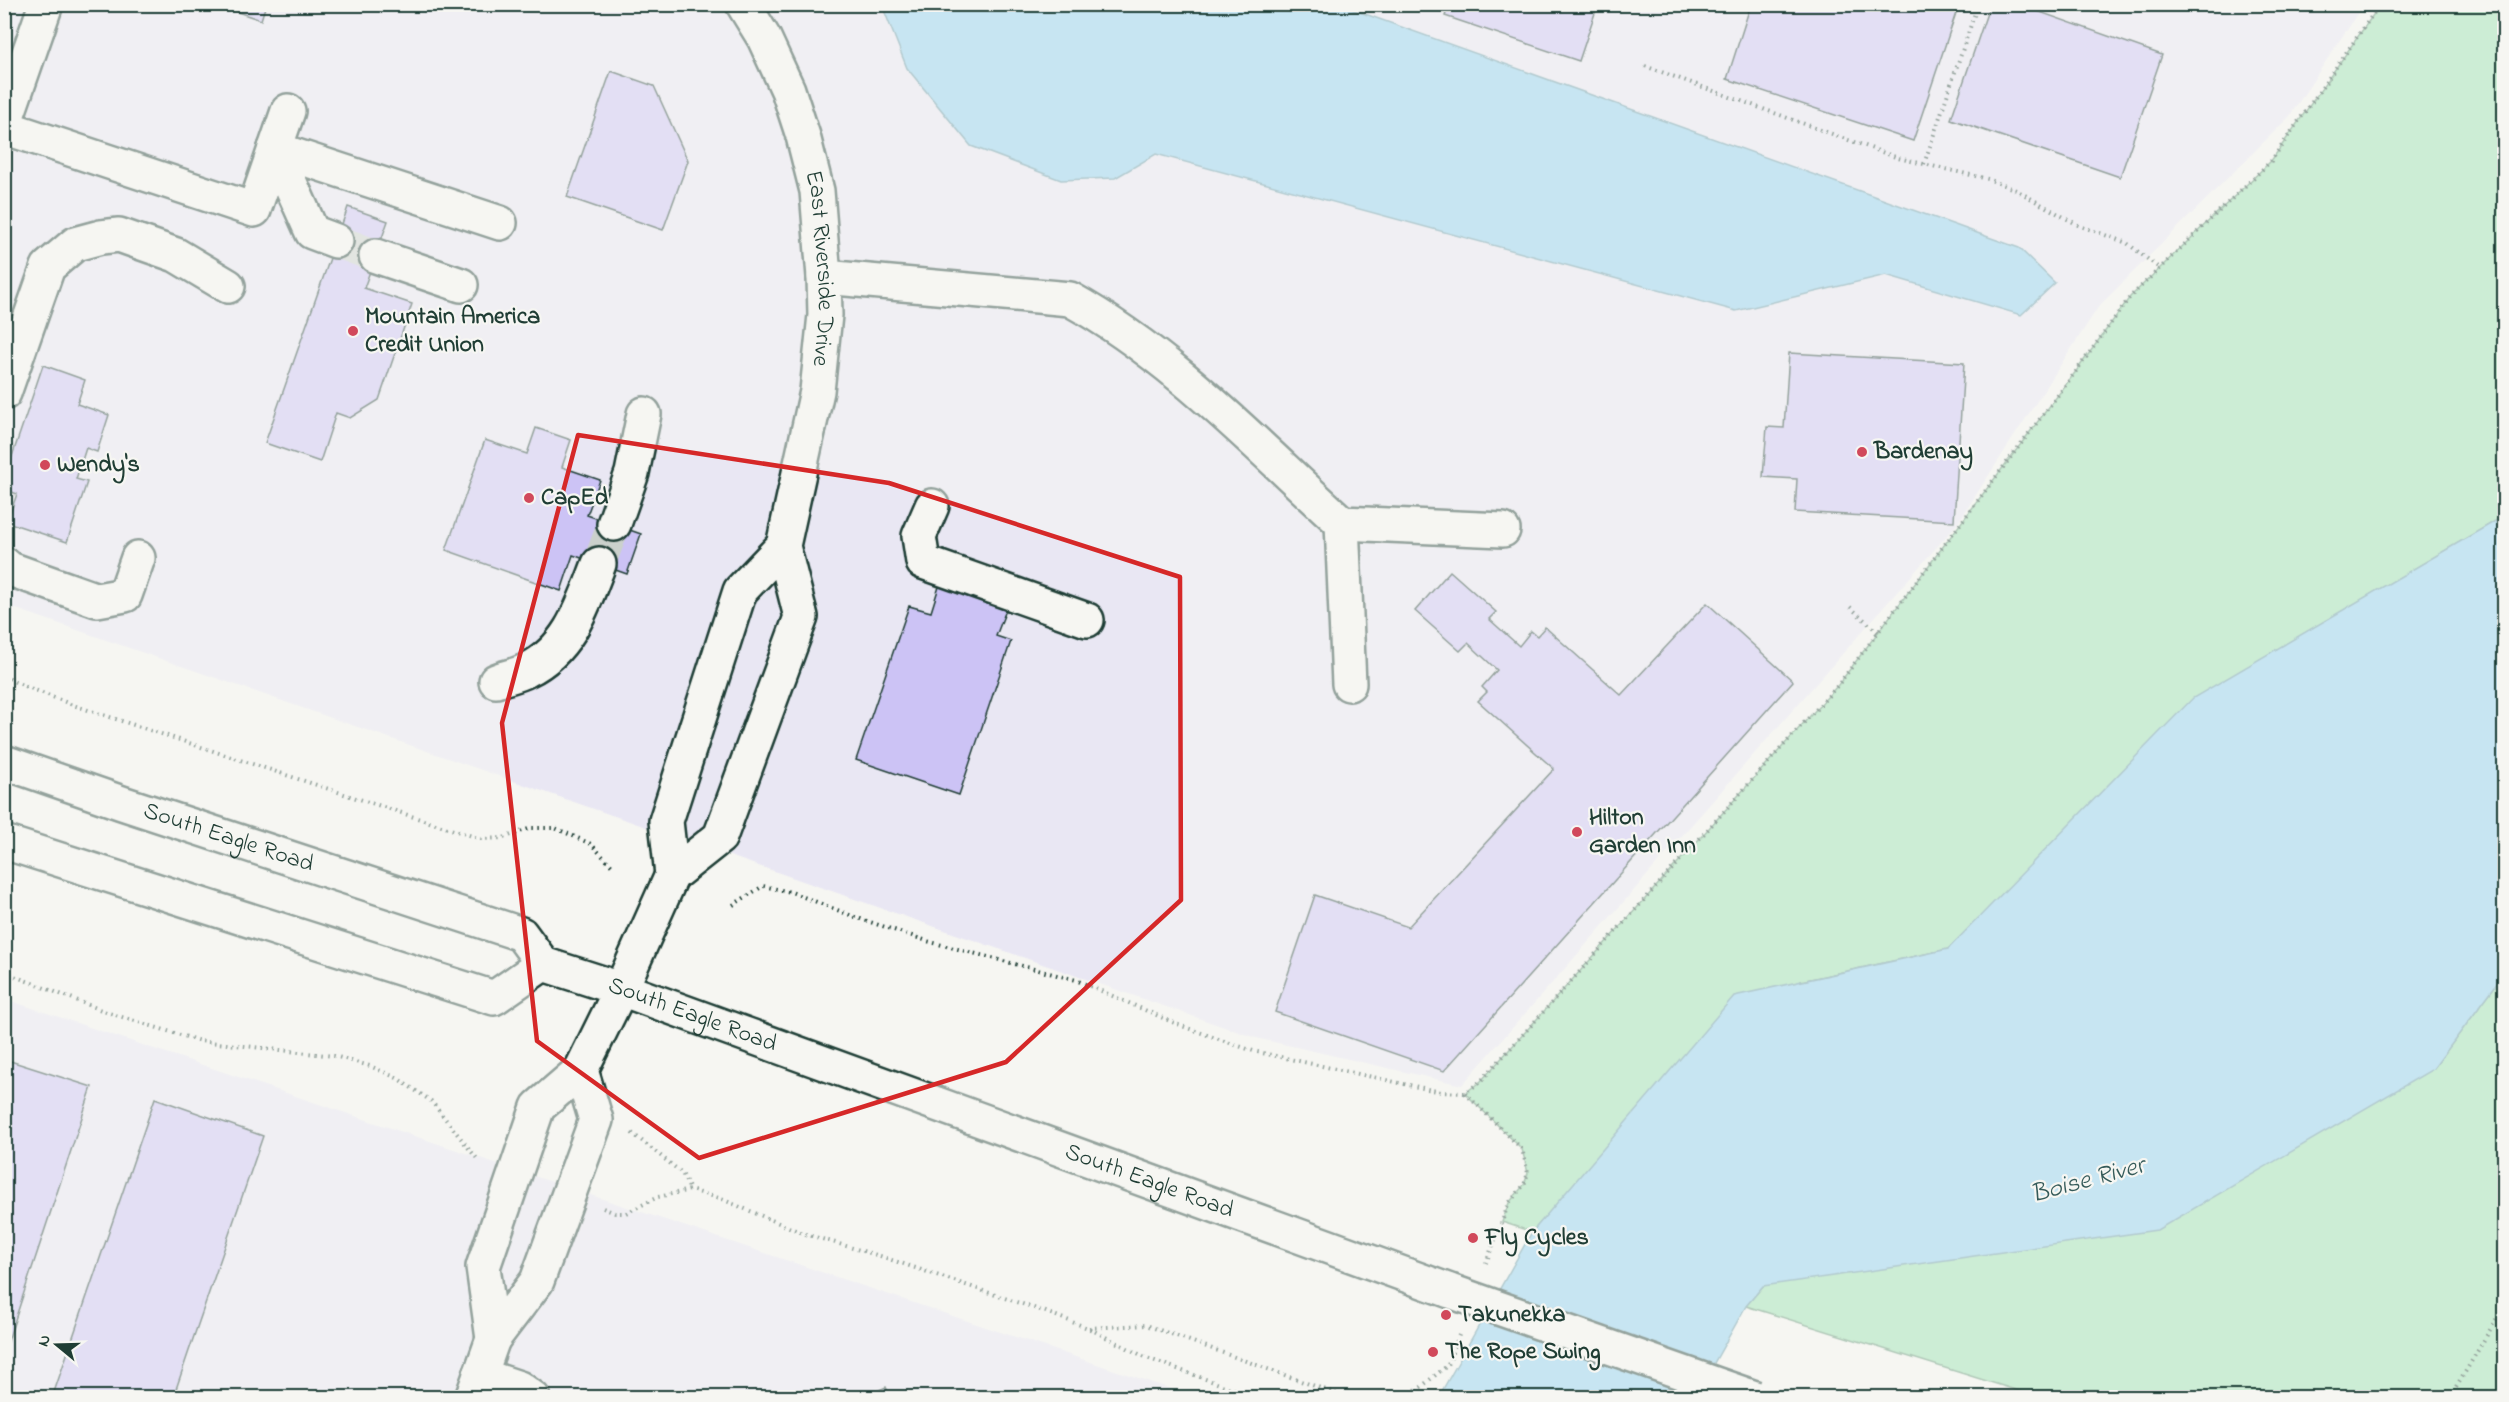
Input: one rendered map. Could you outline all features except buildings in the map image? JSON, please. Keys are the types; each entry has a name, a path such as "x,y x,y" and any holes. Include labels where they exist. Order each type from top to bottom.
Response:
{"main road":[{"path":"46,4 4,126 254,210 288,111"},
{"name":"East Riverside Drive","path":"581,1070 621,989 672,875 720,837 801,617 783,546 817,391 825,315 817,191 803,135 788,90 769,49 743,4"},
{"path":"275,149 500,223"},
{"path":"275,149 312,232 336,241"},
{"path":"4,393 48,267 75,244 119,235 176,255 228,286"},
{"path":"376,256 461,285"},
{"path":"824,277 1070,299 1098,314 1174,370 1342,523 1503,530"},
{"path":"614,524 632,473 644,414"},
{"path":"932,506 919,536 923,562 1087,620"},
{"path":"1342,523 1349,684"},
{"path":"672,875 666,821 740,591 783,546"},
{"path":"4,564 10,569 97,600 125,595 138,558"},
{"path":"496,681 527,670 553,654 571,631 599,564"},
{"name":"South Eagle Road","path":"10,765 521,934 543,964 621,989 1450,1291 1755,1398"},
{"path":"4,842 494,998 543,964"},
{"path":"493,1339 483,1267 538,1107 581,1070 596,1120 537,1281 493,1339 476,1386 519,1388 533,1398"}],"path":[{"path":"1924,164 1978,4"},
{"path":"732,905 763,886 791,892 855,917 927,941 1076,980 1179,1025 1253,1051 1441,1092 1465,1093 1481,1081 1838,685 2130,297 2271,161 2380,4"},
{"path":"1645,66 1898,158 1988,179 2016,190 2078,225 2127,243 2159,268"},
{"path":"1850,607 1879,633"},
{"path":"4,675 15,682 70,704 481,838 503,838 531,828 555,828 591,844 612,866"},
{"path":"4,972 109,1013 200,1041 334,1056 370,1066 397,1078 431,1101 482,1164"},
{"path":"1465,1093 1522,1149 1528,1173 1524,1185"},
{"path":"627,1129 682,1173 690,1190"},
{"path":"594,1205 615,1213 626,1213 658,1197 690,1190 719,1198 805,1234 989,1292 1088,1328 1147,1358 1258,1398"},
{"path":"2451,1398 2505,1306"},
{"path":"1088,1328 1146,1325 1348,1398"}],"highlighted area":[{"path":"578,435 889,483 1180,577 1181,900 1006,1062 699,1158 537,1041 502,723"}],"shaded area":[{"path":"5,5 2363,5 2289,117 2099,306 1957,524 1462,1085 1256,1038 5,605"},
{"path":"5,999 1195,1397 5,1397"}],"green space":[{"path":"2380,5 2504,5 2504,516 2235,674 1948,949 1801,981 1588,1169 1532,1232 1502,1222 1509,1203 1524,1185 1528,1173 1522,1149 1465,1093 1481,1081 1838,685 2130,297 2271,161"},
{"path":"2504,974 2504,1397 2038,1397 1746,1306 1763,1286 2433,1069"}],"water":[{"path":"882,5 1340,5 2019,248 2055,283 2021,315 1886,275 1736,311 1156,154 1115,178 1061,180 971,146 907,68"},
{"name":"Boise River","path":"2504,516 2504,974 2433,1069 2157,1230 1763,1286 1746,1306 1695,1397 1438,1398 1532,1232 1734,996 1948,949 2193,698"}],"tunnel":[{"path":"336,241 376,256"},
{"path":"599,564 614,524"}],"place":[{"name":"Mountain America Credit Union","path":"353,331"},
{"name":"Bardenay","path":"1862,452"},
{"name":"Wendy's","path":"45,465"},
{"name":"CapEd","path":"529,498"},
{"name":"Hilton Garden Inn","path":"1577,832"},
{"name":"Fly Cycles","path":"1473,1238"},
{"name":"Takunekka","path":"1446,1315"},
{"name":"The Rope Swing","path":"1433,1352"}]}
